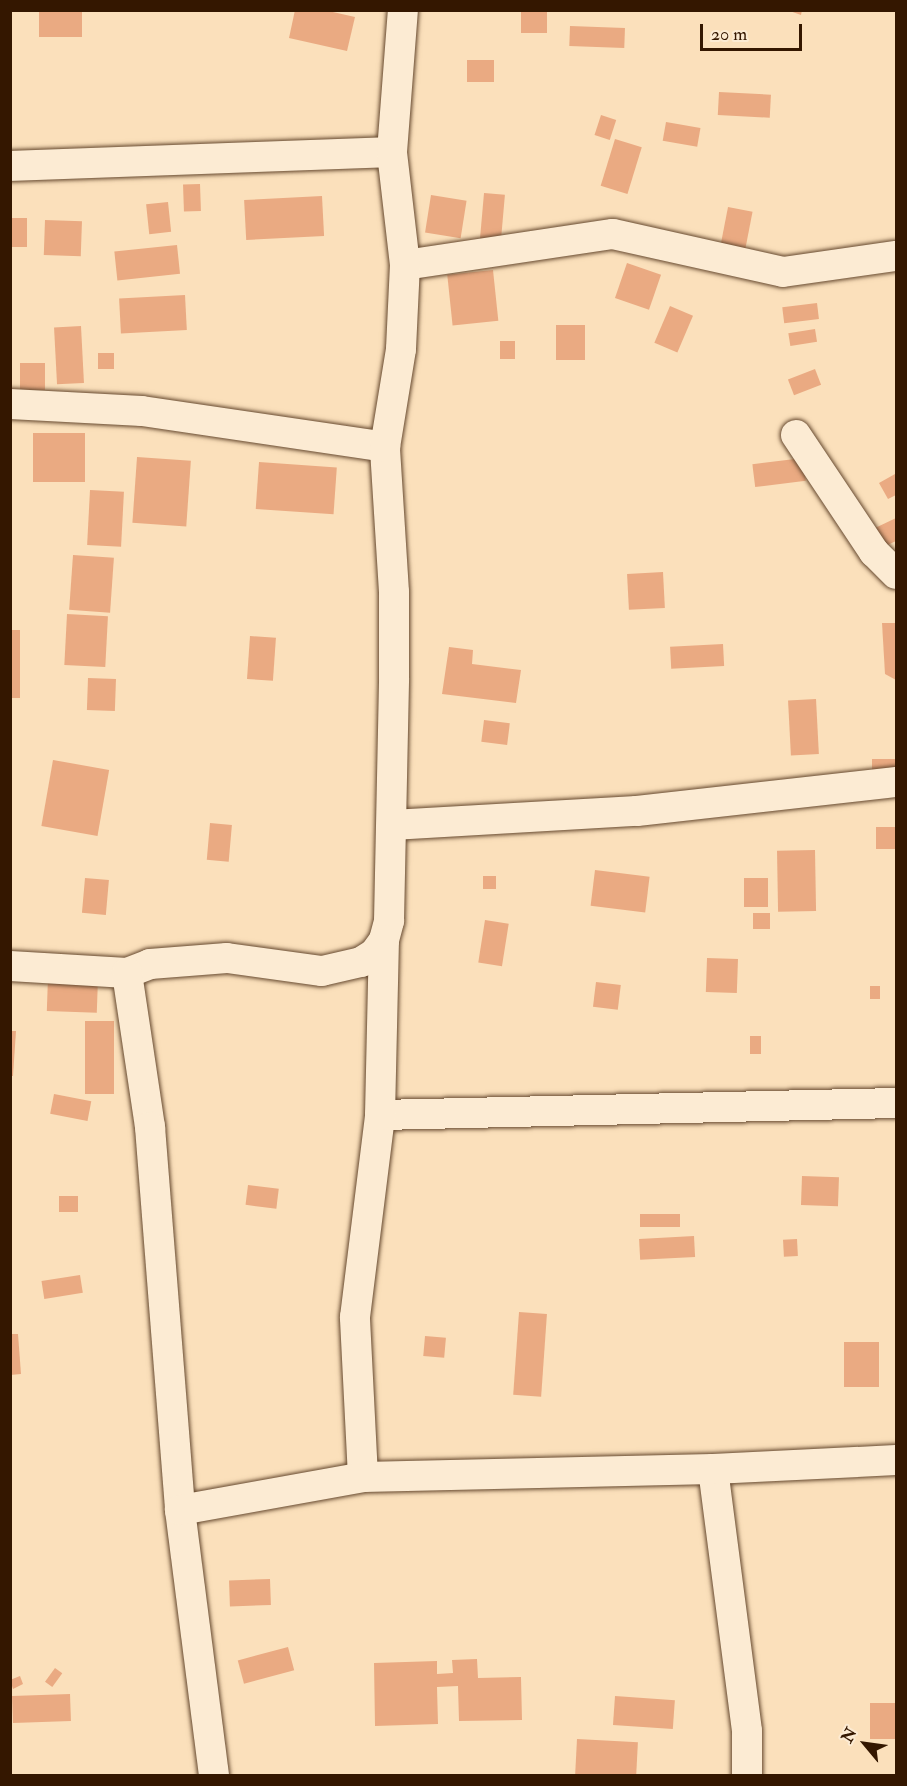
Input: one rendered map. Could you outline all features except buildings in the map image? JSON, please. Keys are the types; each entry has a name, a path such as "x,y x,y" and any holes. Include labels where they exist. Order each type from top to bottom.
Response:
{"street":[{"path":"363,1477 355,1317 380,1115 384,940 389,921 394,592 385,447 401,349 405,265 392,152 403,10"},
{"path":"10,166 392,152"},
{"path":"405,265 613,234 783,272 897,256"},
{"path":"10,404 142,411 385,447"},
{"path":"796,435 874,552 897,574"},
{"path":"392,825 637,811 897,782"},
{"path":"10,966 127,973 150,964 227,958 322,970 361,962 374,954 384,940"},
{"path":"127,973 150,1127 180,1510 214,1776"},
{"path":"380,1115 897,1103"},
{"path":"180,1510 363,1477 713,1469 897,1460"},
{"path":"713,1469 747,1731 747,1776"}]}
